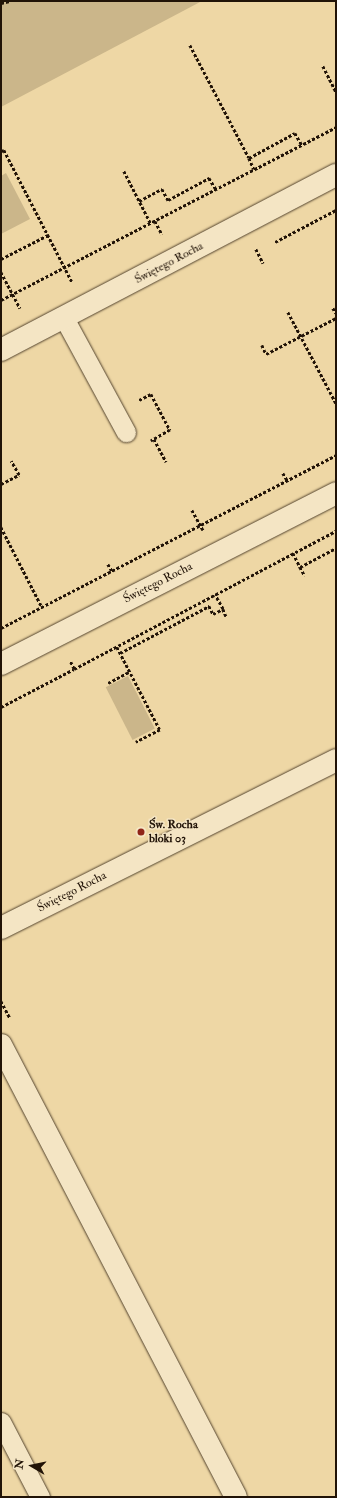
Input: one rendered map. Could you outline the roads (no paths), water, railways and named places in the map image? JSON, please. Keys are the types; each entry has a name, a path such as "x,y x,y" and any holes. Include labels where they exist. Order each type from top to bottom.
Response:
{"street":[{"name":"Świętego Rocha","path":"1,350 336,175"},
{"name":"Świętego Rocha","path":"1,664 336,492"},
{"name":"Świętego Rocha","path":"1,928 336,760"},
{"path":"1,1045 236,1497"}],"lane":[{"path":"64,318 126,432"},
{"path":"1,1422 40,1497"}],"place":[{"name":"Św. Rocha bloki 03","path":"141,832"}]}
